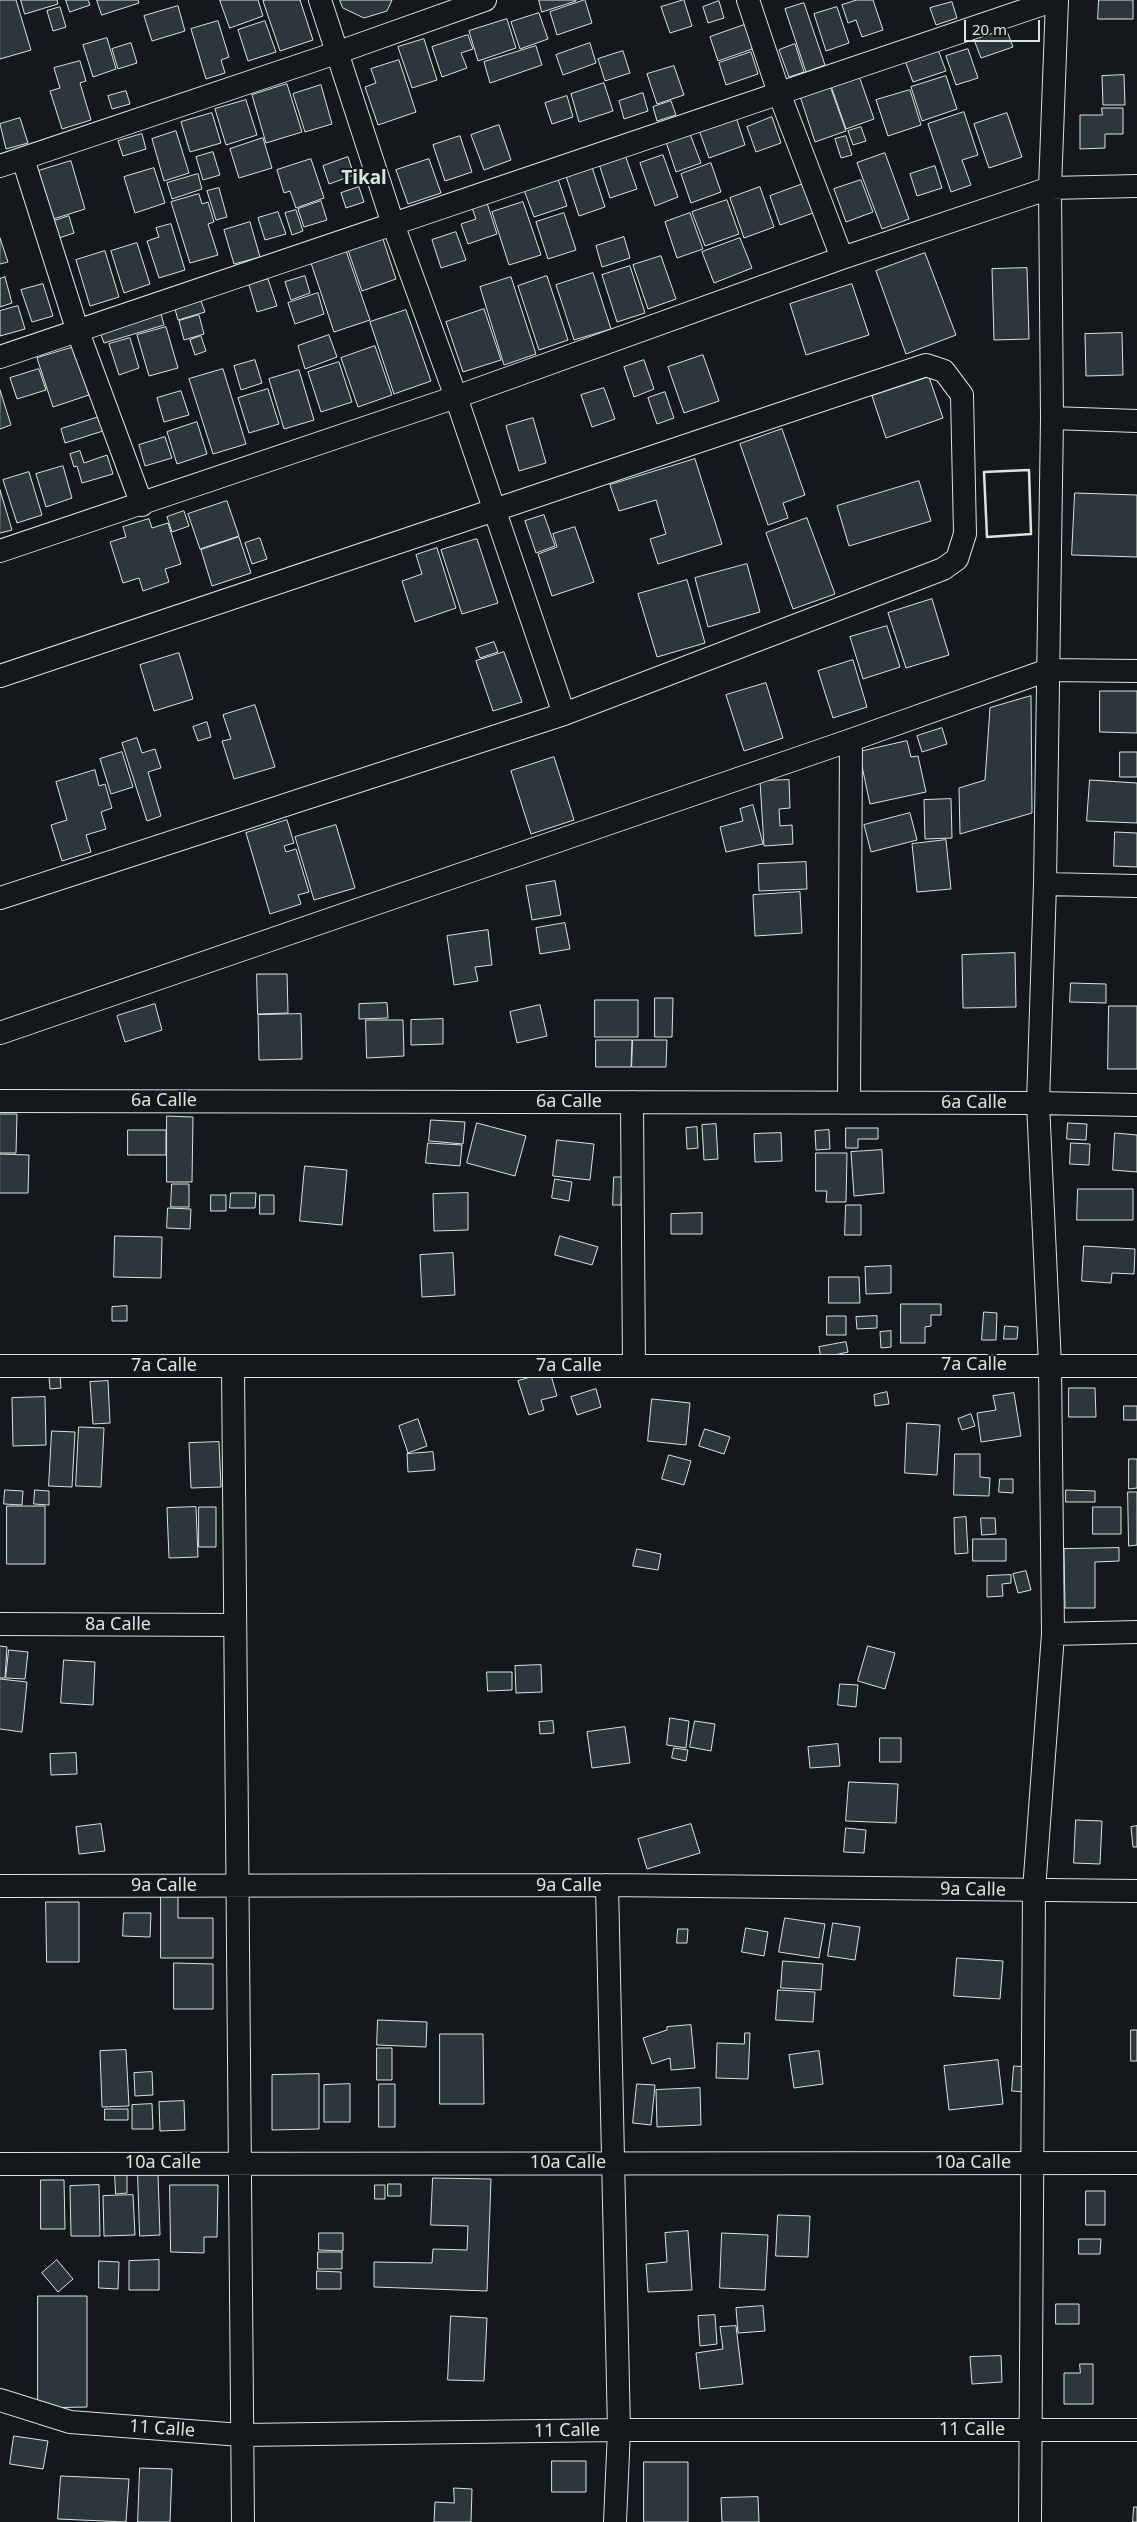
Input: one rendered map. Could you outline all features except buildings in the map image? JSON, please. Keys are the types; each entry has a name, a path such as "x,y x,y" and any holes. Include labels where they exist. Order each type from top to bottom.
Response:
{"street":[{"path":"320,0 394,224 495,509 564,714"},
{"path":"0,166 336,53 485,0"},
{"path":"748,0 779,93 842,258"},
{"path":"0,357 1056,0 1050,188 1052,418 1046,884 1038,1103 1050,1365 1053,1634 1034,1890 1030,2522"},
{"path":"22,159 78,332 142,504"},
{"path":"0,551 456,397 842,258 1050,188 1137,186"},
{"path":"0,676 926,365 944,371 962,395 965,534 957,559 944,569 564,714 0,898"},
{"path":"1052,418 1137,420"},
{"path":"0,1033 851,740 1048,670 1137,672"},
{"path":"849,1102 851,740"},
{"path":"1046,884 1137,886"},
{"name":"6a Calle","path":"0,1101 849,1102 1137,1105"},
{"path":"632,1102 634,1366"},
{"name":"7a Calle","path":"0,1366 1137,1366"},
{"path":"233,1366 243,2522"},
{"name":"8a Calle","path":"0,1624 235,1625"},
{"path":"1053,1634 1137,1632"},
{"name":"9a Calle","path":"0,1886 607,1886 1137,1892"},
{"path":"607,1886 619,2430 615,2522"},
{"name":"10a Calle","path":"0,2164 1137,2163"},
{"name":"11 Calle","path":"0,2400 70,2422 242,2435 619,2430 1137,2430"}],"wall":[{"path":"1029,470 1031,534 987,537 984,472 1029,470"}],"district":[{"name":"Tikal","path":"364,179"}]}
